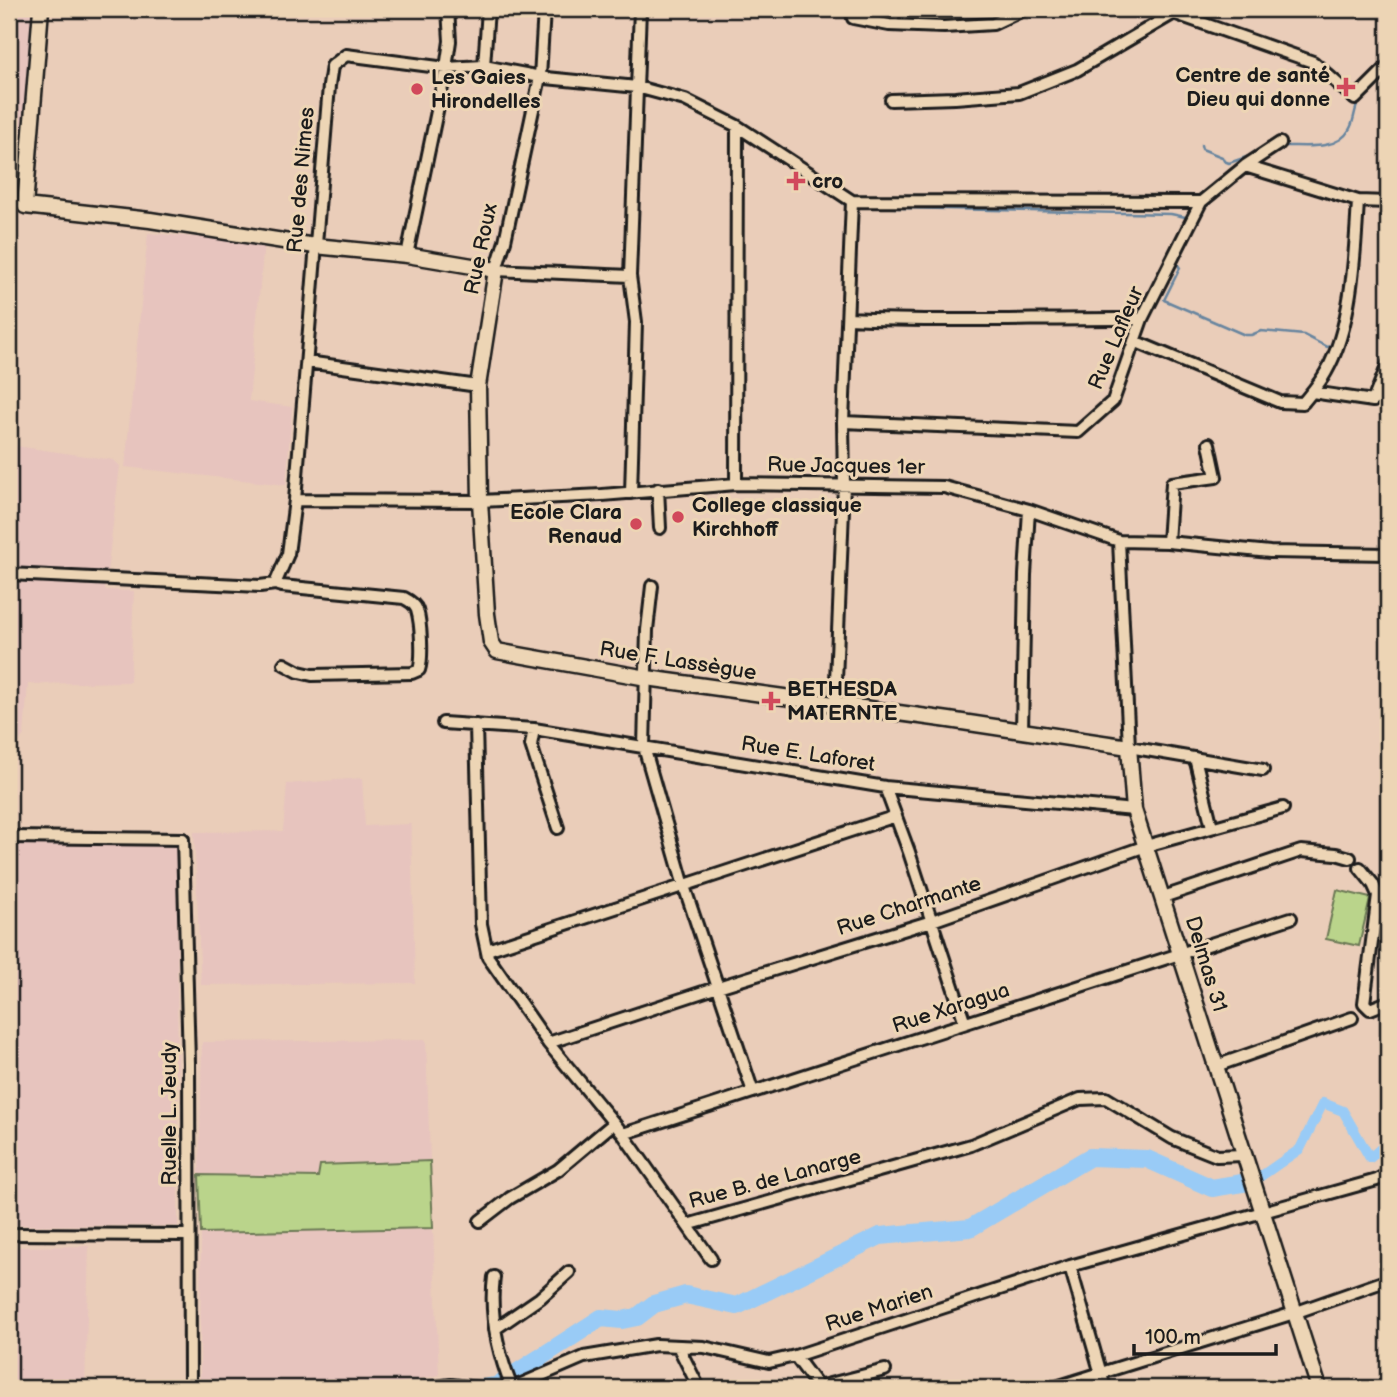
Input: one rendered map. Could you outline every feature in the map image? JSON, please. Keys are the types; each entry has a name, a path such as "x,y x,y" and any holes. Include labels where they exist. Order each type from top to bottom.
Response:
{"street":[{"path":"41,9 25,206 150,220 315,246 407,255 496,270 630,276"},
{"path":"407,255 446,68 450,41 448,9"},
{"path":"484,66 488,9"},
{"name":"Rue Roux","path":"480,501 478,386 496,270 505,241 540,77 544,9"},
{"path":"631,493 636,322 630,276 640,9"},
{"path":"851,9 853,18 889,25 944,27 993,24 1025,9"},
{"path":"891,100 1019,93 1077,70 1172,10 1313,62 1355,99 1388,66"},
{"name":"Rue des Nimes","path":"275,584 288,554 295,500 332,65 346,55 446,68 484,66 540,77 637,88 685,100 737,126 852,201"},
{"path":"736,484 737,126"},
{"name":"Rue Lafleur","path":"843,422 1078,432 1113,401 1142,319 1201,202 1245,166 1280,143"},
{"path":"1245,166 1358,201 1388,202"},
{"path":"835,705 845,485 843,422 852,201 1201,202"},
{"path":"1134,341 1280,402 1303,403 1327,372 1341,333 1353,272 1358,201"},
{"path":"849,318 927,322 1039,318 1142,319"},
{"path":"307,362 478,386"},
{"path":"1312,391 1373,401 1388,364"},
{"path":"1168,542 1171,483 1216,477 1209,444"},
{"name":"Rue Jacques 1er","path":"295,500 480,501 736,484 944,487 1029,510 1119,541 1168,542 1270,552 1388,554"},
{"path":"658,489 660,528"},
{"name":"Rue F. Lassègue","path":"480,501 487,614 497,652 647,678 1129,747"},
{"path":"1022,731 1029,510"},
{"name":"Delmas 31","path":"1119,541 1134,810 1319,1388"},
{"path":"9,573 260,586 275,584 404,598 413,603 417,610 422,661 419,670 412,673 312,676 284,664"},
{"path":"652,586 647,630 644,747 684,886 753,1092"},
{"name":"Rue E. Laforet","path":"443,723 534,729 885,786 1134,810"},
{"name":"Rue B. de Lanarge","path":"476,725 481,925 488,957 548,1043 623,1134 687,1225 971,1145 1080,1099 1106,1098 1184,1142 1217,1156 1244,1155"},
{"path":"534,729 531,745 558,828"},
{"path":"1129,747 1263,770"},
{"path":"1195,758 1212,827"},
{"path":"885,786 965,1023"},
{"name":"Rue Charmante","path":"548,1043 932,921 1146,846 1283,808"},
{"path":"487,950 897,816"},
{"name":"Ruelle L. Jeudy","path":"9,837 183,839 189,1063 190,1388"},
{"path":"1163,897 1301,851 1350,858"},
{"path":"1360,868 1378,895 1364,1003 1370,1009 1388,1002"},
{"name":"Rue Xaragua","path":"623,1134 1291,918"},
{"path":"1216,1066 1352,1018"},
{"path":"480,1221 510,1198 558,1170 614,1123"},
{"name":"Rue Marien","path":"505,1388 512,1388 584,1357 656,1345 705,1347 769,1362 795,1356 1070,1266 1387,1177"},
{"path":"687,1225 710,1259"},
{"path":"9,1234 188,1236"},
{"path":"1070,1266 1105,1388"},
{"path":"495,1329 540,1298 569,1272"},
{"path":"494,1277 495,1329 501,1361 512,1388"},
{"path":"1053,1388 1294,1313 1388,1280"},
{"path":"678,1346 699,1388"},
{"path":"795,1356 818,1388 885,1370"},
{"path":"428,1388 451,1385 478,1388"}],"shaded area":[{"path":"9,9 33,9 9,306"},
{"path":"148,233 264,243 249,401 292,407 286,485 125,467"},
{"path":"9,445 114,460 120,466 105,590 134,591 130,682 28,684 24,735 9,754"},
{"path":"362,778 365,826 411,824 415,983 201,985 194,832 283,831 287,784"},
{"path":"9,842 177,843 178,1226 9,1225"},
{"path":"426,1040 430,1161 321,1165 318,1177 199,1175 202,1042"},
{"path":"433,1228 439,1375 374,1388 200,1388 201,1233"},
{"path":"89,1246 85,1388 9,1388 9,1247"}],"green space":[{"path":"1337,890 1370,898 1359,946 1326,939"},
{"path":"430,1161 433,1228 201,1233 199,1175 318,1177 320,1165"}],"waterway":[{"path":"470,71 527,81 532,79"},
{"path":"1281,146 1318,146 1336,142 1351,127 1358,103"},
{"path":"1201,145 1202,149 1222,157 1229,163 1255,154"},
{"path":"828,192 848,207"},
{"path":"855,207 1171,214 1190,218"},
{"path":"1176,262 1180,268 1164,300 1245,335 1261,331 1304,335 1327,347 1333,344"},
{"path":"1254,1181 1300,1149 1323,1103 1343,1111 1370,1158 1388,1142"},
{"path":"484,1388 496,1386 601,1318 622,1320 637,1317 654,1304 686,1295 737,1306 880,1236 970,1228 1090,1157 1147,1159 1212,1188 1254,1181"}],"place":[{"name":"Centre de santé Dieu qui donne","path":"1346,87"},
{"name":"Les Gaies Hirondelles","path":"417,89"},
{"name":"cro","path":"796,181"},
{"name":"College classique Kirchhoff","path":"678,517"},
{"name":"Ecole Clara Renaud","path":"636,524"},
{"name":"BETHESDA MATERNTE","path":"771,701"}]}
